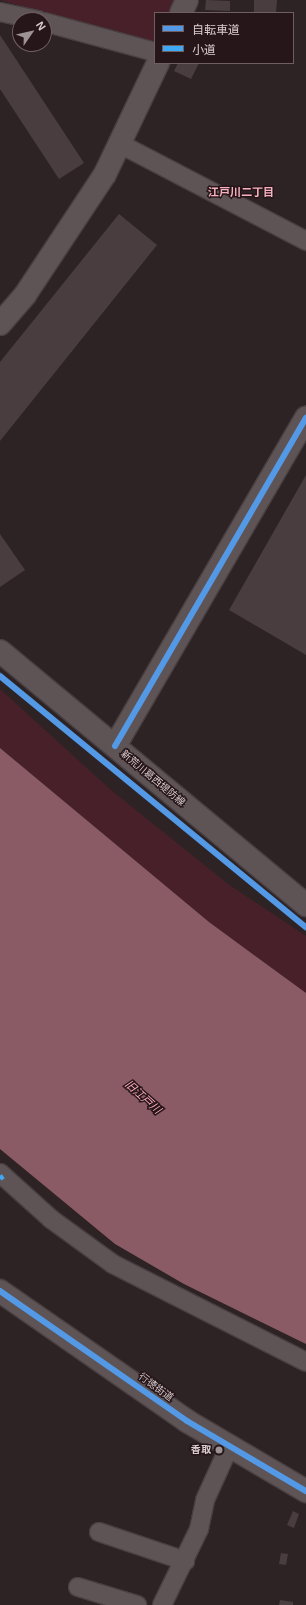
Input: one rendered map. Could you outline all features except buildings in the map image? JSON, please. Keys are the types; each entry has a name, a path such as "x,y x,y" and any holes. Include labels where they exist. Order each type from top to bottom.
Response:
{"street":[{"path":"181,12 187,0"},
{"path":"0,12 12,15"},
{"path":"52,24 154,52"},
{"path":"0,324 28,291 105,174 158,64"},
{"path":"120,144 306,241"},
{"path":"115,746 306,418"},
{"name":"新荒川葛西堤防線","path":"0,651 306,905"},
{"path":"0,1173 51,1219 113,1264 306,1362"},
{"name":"行徳街道","path":"0,1291 229,1447 306,1491"},
{"path":"162,1605 185,1561 199,1529 205,1500 229,1447"},
{"path":"99,1532 185,1561"},
{"path":"78,1587 138,1605"}],"shaded area":[{"path":"0,0 176,0 170,12 154,12 154,43 52,14 52,12 43,12"},
{"path":"0,689 111,790 228,884 306,936 306,993 209,922 0,748"}],"water":[{"name":"旧江戸川","path":"0,748 209,922 306,993 306,1344 184,1284 115,1244 0,1149"}],"cycle path":[{"path":"115,746 306,418"},
{"path":"0,676 306,927"},
{"path":"0,1291 187,1421 306,1491"}],"place":[{"name":"香取","path":"219,1450"}],"district":[{"name":"江戸川二丁目","path":"241,192"}]}
